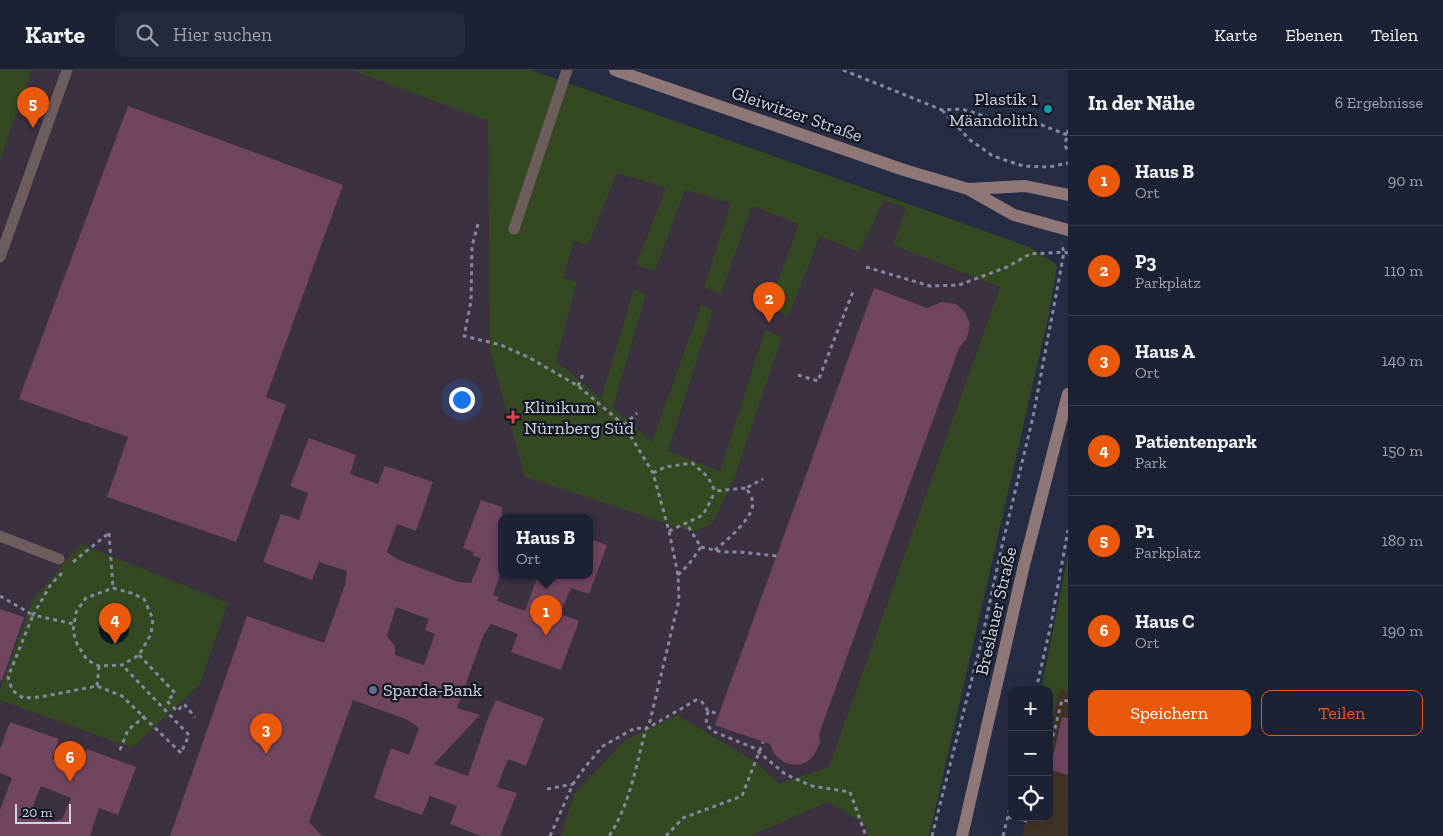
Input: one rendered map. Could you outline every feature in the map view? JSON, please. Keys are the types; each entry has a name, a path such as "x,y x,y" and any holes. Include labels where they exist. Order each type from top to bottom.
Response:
{"main road":[{"name":"Gleiwitzer Straße","path":"615,70 904,170 968,189 1014,215 1065,229"},
{"name":"Gleiwitzer Straße","path":"968,189 1025,186 1068,194"},
{"name":"Breslauer Straße","path":"962,836 1024,565 1068,394"}],"lane":[{"path":"0,257 67,70"},
{"path":"514,229 566,70"},
{"path":"0,536 65,562"}],"path":[{"path":"843,70 942,110 962,109 1009,124 1042,125 1067,135"},
{"path":"942,110 970,140 993,156 1023,166 1049,167 1068,163"},
{"path":"1068,130 1065,145 1068,152"},
{"path":"478,224 472,246 471,301 464,336 501,345 530,358 578,386 624,425 653,473 678,576 679,600 650,721 646,729 631,785 616,825 609,836"},
{"path":"932,836 981,643 1033,417 1066,252 1060,239 1065,229"},
{"path":"866,267 930,286 959,285 1006,267 1030,254 1066,252"},
{"path":"798,375 818,381 854,289"},
{"path":"578,386 584,372"},
{"path":"624,425 637,413"},
{"path":"653,473 665,467 692,463 708,477 715,492"},
{"path":"715,492 746,488 763,480"},
{"path":"716,550 736,532 752,511 753,499 746,488"},
{"path":"668,531 703,515 715,492"},
{"path":"686,523 701,547 723,552 747,552 776,556"},
{"path":"1037,686 1051,624 1068,530"},
{"path":"65,562 109,533 113,588"},
{"path":"678,576 701,547"},
{"path":"63,572 51,584 32,616 8,677 12,690 23,698 40,697 97,686 122,696 145,716 181,753 189,735 122,665"},
{"path":"113,588 144,599 153,619 151,634 139,655 122,665 99,666 87,660 77,644 73,631 76,612 86,598 113,588"},
{"path":"0,596 32,616 74,624"},
{"path":"139,655 175,693 167,701 177,711 184,704 195,717"},
{"path":"97,686 99,666"},
{"path":"550,836 573,784 603,746 635,728 646,729 696,700 702,702 708,711 720,714"},
{"path":"1053,739 1062,700 1068,701"},
{"path":"708,711 706,723 712,732 754,748 785,774 812,786 850,792 866,836"},
{"path":"120,750 128,730 145,716"},
{"path":"666,836 683,818 742,796 764,742"},
{"path":"547,789 573,784"},
{"path":"1003,836 1008,817"}],"shaded area":[{"name":"Klinikum Nürnberg Süd","path":"32,70 531,70 1029,247 1057,265 1048,318 929,836 0,836 0,160"},
{"path":"114,614 125,618 129,629 125,640 114,644 103,640 99,629 103,618"},
{"path":"1068,615 1068,836 1022,836 1026,821 1053,821 1053,687"}],"green space":[{"path":"0,70 32,70 0,160"},
{"path":"351,70 531,70 1029,247 1057,265 1048,318 929,836 868,836 865,824 828,802 750,836 561,836 574,794 624,741 677,715 757,763 779,784 829,767 1000,287 893,245 906,208 884,200 859,252 820,236 789,315 768,308 799,224 752,206 721,294 704,287 731,203 685,190 655,271 636,265 666,188 617,173 588,245 574,241 563,278 577,282 556,361 601,399 634,289 646,294 613,408 652,442 701,305 713,310 668,451 720,471 765,330 782,337 735,476 712,524 693,532 525,477 490,352 488,121"},
{"path":"81,544 228,603 200,684 132,748 0,700 0,690 32,601"},
{"path":"1068,555 1068,692 1060,690 1053,717 1053,686 1042,686"}],"building":[{"path":"128,106 343,185 266,397 286,405 236,542 107,497 128,437 19,399"},
{"path":"874,288 927,308 942,302 956,304 965,312 970,324 967,338 959,348 819,734 820,743 814,755 807,762 797,765 785,763 774,754 770,744 715,725"},
{"path":"309,438 356,455 350,474 378,484 385,466 433,482 416,531 397,524 387,552 399,560 458,582 471,583 481,558 473,556 474,552 463,548 481,500 502,507 502,514 498,514 499,579 493,595 499,597 497,601 525,611 537,579 593,579 593,540 607,545 589,594 571,588 560,614 579,621 561,670 511,652 518,634 491,624 484,634 457,708 480,715 434,764 468,776 496,700 544,718 526,766 508,759 497,787 517,793 500,836 481,836 450,824 457,806 430,796 422,815 374,798 391,748 409,755 419,728 408,720 353,700 309,822 322,836 170,836 247,616 324,643 345,585 347,571 319,562 312,580 263,562 281,514 299,520 308,493 290,486","holes":["396,607 429,619 425,630 435,634 424,665 395,655 395,646 387,636"]},
{"path":"0,609 24,617 2,680 0,680"},
{"path":"1062,717 1068,718 1068,775 1053,771 1053,757"},
{"path":"10,722 59,739 52,759 80,768 87,749 136,767 118,815 99,808 90,836 0,836 0,810 12,778 0,773 0,749","holes":["41,786 71,798 62,819 48,823 29,816"]}],"place":[{"name":"Plastik 1 Mäandolith","path":"1048,109"},
{"name":"P1","path":"33,128"},
{"name":"P3","path":"769,323"},
{"name":"Klinikum Nürnberg Süd","path":"513,417"},
{"name":"Haus B","path":"546,636"},
{"name":"Patientenpark","path":"115,644"},
{"name":"Sparda-Bank","path":"373,690"},
{"name":"Haus A","path":"266,754"},
{"name":"Haus C","path":"70,782"}]}
